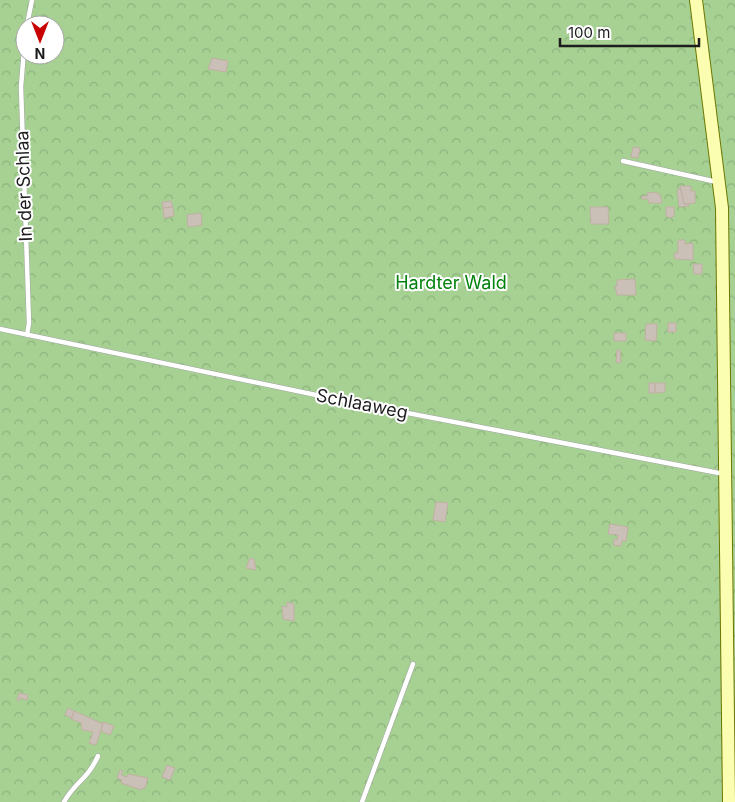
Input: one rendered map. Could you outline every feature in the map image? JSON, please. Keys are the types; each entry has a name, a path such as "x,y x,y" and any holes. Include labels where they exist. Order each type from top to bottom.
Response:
{"main road":[{"path":"696,0 720,183 726,474 729,802"}],"lane":[{"path":"29,15 32,0"},
{"name":"In der Schlaa","path":"23,65 21,87 29,323 27,335"},
{"path":"623,162 720,183"},
{"name":"Schlaaweg","path":"0,330 340,400 726,474"},
{"path":"362,802 413,664"},
{"path":"64,802 68,794 88,776 98,756"}],"green space":[{"name":"Hardter Wald","path":"0,0 735,0 735,802 0,802"}],"building":[{"path":"212,58 228,61 226,72 208,69"},
{"path":"633,147 640,148 638,158 631,157"},
{"path":"680,186 691,186 691,191 695,191 695,203 684,204"},
{"path":"677,189 681,189 684,204 689,204 689,206 679,207"},
{"path":"657,192 657,194 660,194 662,203 649,203 648,199 642,199 642,196 648,196 647,193"},
{"path":"171,201 173,207 163,208 162,202"},
{"path":"173,207 174,216 164,218 163,208"},
{"path":"590,207 608,207 609,224 591,224"},
{"path":"666,207 674,207 674,216 670,218 666,216"},
{"path":"201,213 202,225 188,227 187,215"},
{"path":"678,240 685,240 685,244 693,243 693,260 675,259 674,253 678,253"},
{"path":"693,264 702,264 702,274 694,274"},
{"path":"635,279 636,295 617,295 615,286 617,286 617,280"},
{"path":"668,323 676,323 676,332 668,332"},
{"path":"646,324 657,324 656,341 645,340"},
{"path":"614,333 626,333 626,341 614,341"},
{"path":"617,350 620,350 621,362 616,363"},
{"path":"649,383 655,383 655,393 649,393"},
{"path":"655,383 665,383 665,392 655,393"},
{"path":"436,502 448,503 445,522 433,520"},
{"path":"610,524 628,527 626,541 622,541 621,546 613,545 614,539 617,540 618,535 608,534"},
{"path":"250,558 254,559 256,570 246,568"},
{"path":"287,602 294,604 294,621 283,619 282,606 287,607"},
{"path":"19,693 28,695 27,700 20,698 19,701 17,700"},
{"path":"68,708 74,711 72,718 65,715"},
{"path":"74,711 103,724 96,745 89,743 93,732 82,730 81,723 71,719"},
{"path":"103,722 114,726 110,735 101,731"},
{"path":"167,765 175,768 170,780 162,777"},
{"path":"120,770 123,771 121,775 127,777 128,774 148,778 145,788 141,790 121,783 122,780 117,778"}]}
